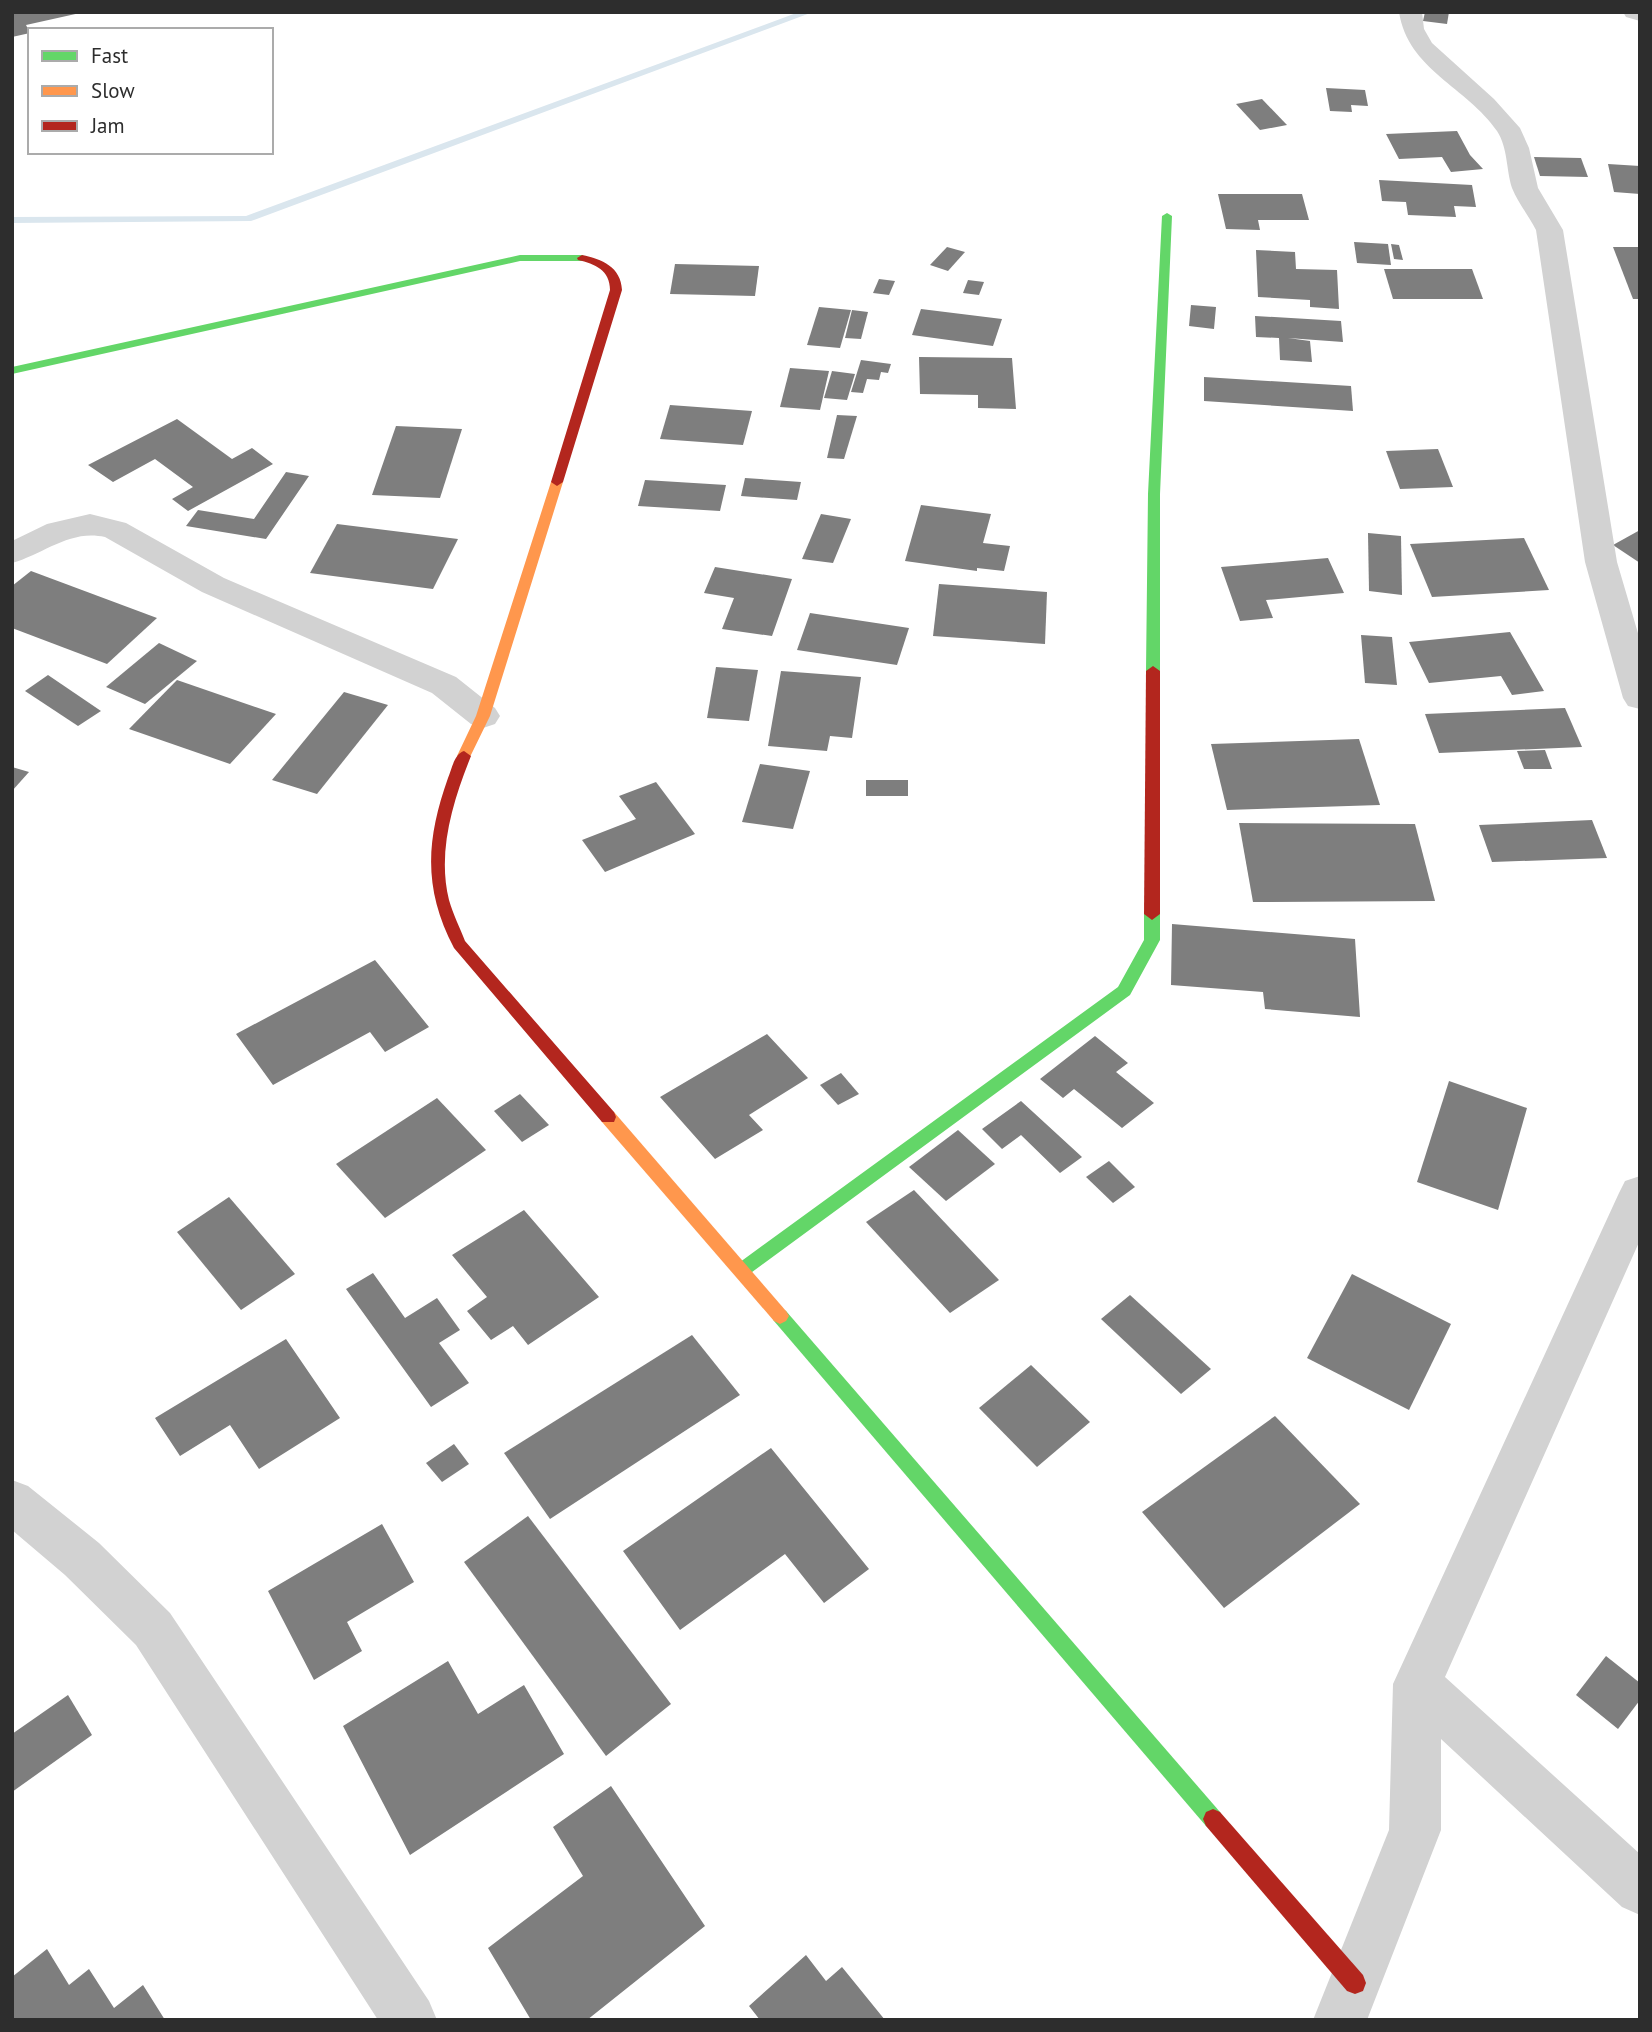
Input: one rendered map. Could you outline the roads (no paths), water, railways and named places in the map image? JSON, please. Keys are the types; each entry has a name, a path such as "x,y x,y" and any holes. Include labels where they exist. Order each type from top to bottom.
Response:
{"street":[{"path":"1410,12 1410,23 1423,48 1497,115 1512,133 1528,195 1550,228 1554,243 1552,258 1601,562 1640,698"},
{"path":"1634,12 1640,14"},
{"path":"741,1270 1124,991 1152,940 1154,494 1167,216"},
{"path":"12,371 520,258 557,255 592,260 608,267 617,281 615,301 482,716 460,760 440,826 440,895 459,944 741,1270 1348,2001 1415,1830 1417,1684 1640,1193"},
{"path":"12,553 58,531 90,524 115,530 213,585 444,685 482,716"},
{"path":"12,1501 82,1559 153,1629 410,2020"},
{"path":"1417,1684 1640,1889"}],"waterway":[{"path":"12,220 247,219 808,12"}]}
